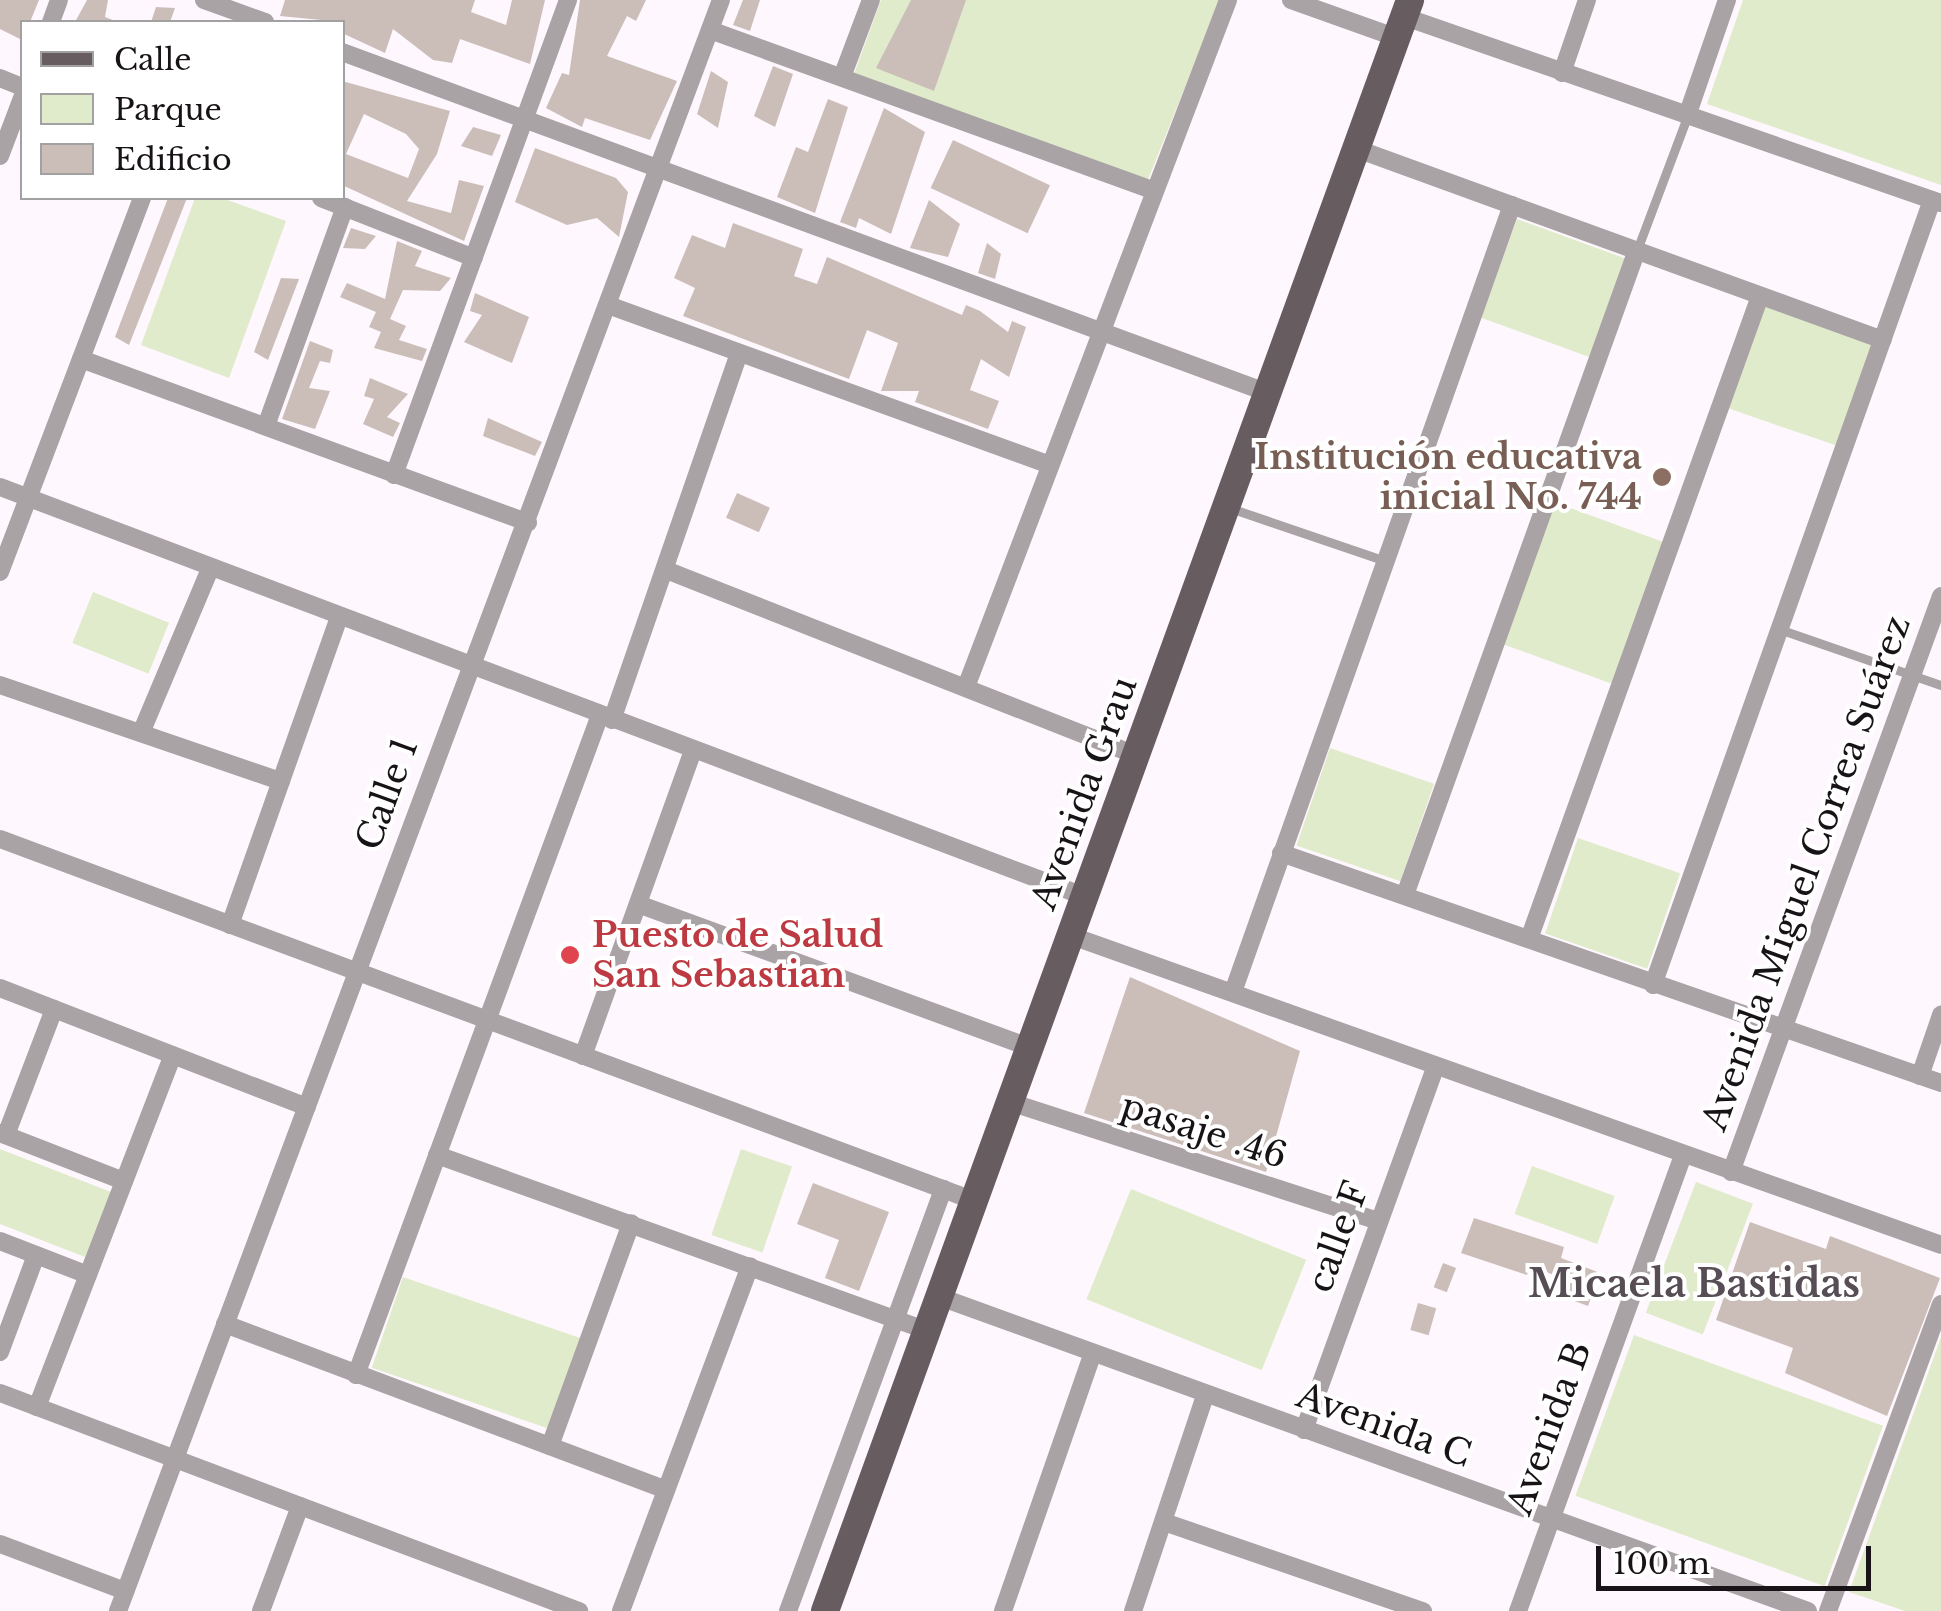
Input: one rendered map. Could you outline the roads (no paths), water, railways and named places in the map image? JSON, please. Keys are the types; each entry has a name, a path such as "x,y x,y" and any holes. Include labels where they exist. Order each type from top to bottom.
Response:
{"main road":[{"name":"Avenida Grau","path":"826,1611 1360,150 1404,18"}],"street":[{"path":"204,0 259,20"},
{"path":"394,474 568,0"},
{"name":"Calle 1","path":"118,1611 721,0"},
{"path":"842,77 871,0"},
{"path":"966,687 1228,0"},
{"path":"1291,0 1404,18 1936,202 1653,985"},
{"path":"1562,73 1587,0"},
{"path":"1687,116 1727,0"},
{"path":"710,30 1153,190"},
{"path":"345,53 659,167 1100,335 1271,394"},
{"path":"0,156 20,103"},
{"path":"1360,150 1883,340"},
{"path":"0,572 141,200"},
{"path":"327,200 474,258"},
{"path":"1233,992 1512,205"},
{"path":"266,426 345,207"},
{"path":"1405,895 1637,250"},
{"path":"1529,939 1760,296"},
{"path":"608,305 738,356 1050,465"},
{"path":"356,1375 486,1018 666,570 738,356"},
{"path":"81,359 528,523"},
{"path":"0,487 1086,897"},
{"path":"141,733 210,569"},
{"path":"666,570 1138,756"},
{"name":"Avenida Miguel Correa Suárez","path":"1731,1172 1787,1033 1941,596"},
{"path":"230,925 339,617"},
{"path":"0,685 281,780"},
{"path":"583,1056 694,750"},
{"path":"0,839 976,1201"},
{"path":"1281,853 1787,1033 1941,1083"},
{"path":"638,904 1031,1048"},
{"path":"1072,936 1941,1245"},
{"path":"0,988 307,1107"},
{"path":"54,1009 3,1134 124,1181"},
{"path":"1920,1076 1941,1016"},
{"path":"37,1406 174,1055"},
{"name":"calle F","path":"1304,1430 1436,1066"},
{"name":"pasaje .46","path":"1010,1102 1378,1221"},
{"path":"438,1155 928,1331"},
{"name":"Avenida B","path":"1518,1611 1683,1155"},
{"path":"788,1611 943,1189"},
{"path":"550,1446 631,1223"},
{"path":"0,1241 88,1275"},
{"path":"0,1352 36,1255"},
{"path":"621,1611 750,1266"},
{"name":"Avenida C","path":"940,1297 1778,1606 1808,1611"},
{"path":"1828,1611 1941,1304"},
{"path":"224,1324 666,1490"},
{"path":"1004,1611 1092,1355"},
{"path":"0,1393 579,1611"},
{"path":"1133,1611 1205,1396"},
{"path":"261,1611 300,1506"},
{"path":"1164,1522 1423,1611"},
{"path":"0,1544 125,1591"}],"lane":[{"path":"1637,250 1687,116"},
{"path":"1228,507 1384,560"},
{"path":"1780,629 1941,685"}],"place":[{"name":"Institución educativa inicial No. 744","path":"1662,477"},
{"name":"Puesto de Salud San Sebastian","path":"570,955"}],"district":[{"name":"Micaela Bastidas","path":"1694,1284"}]}
